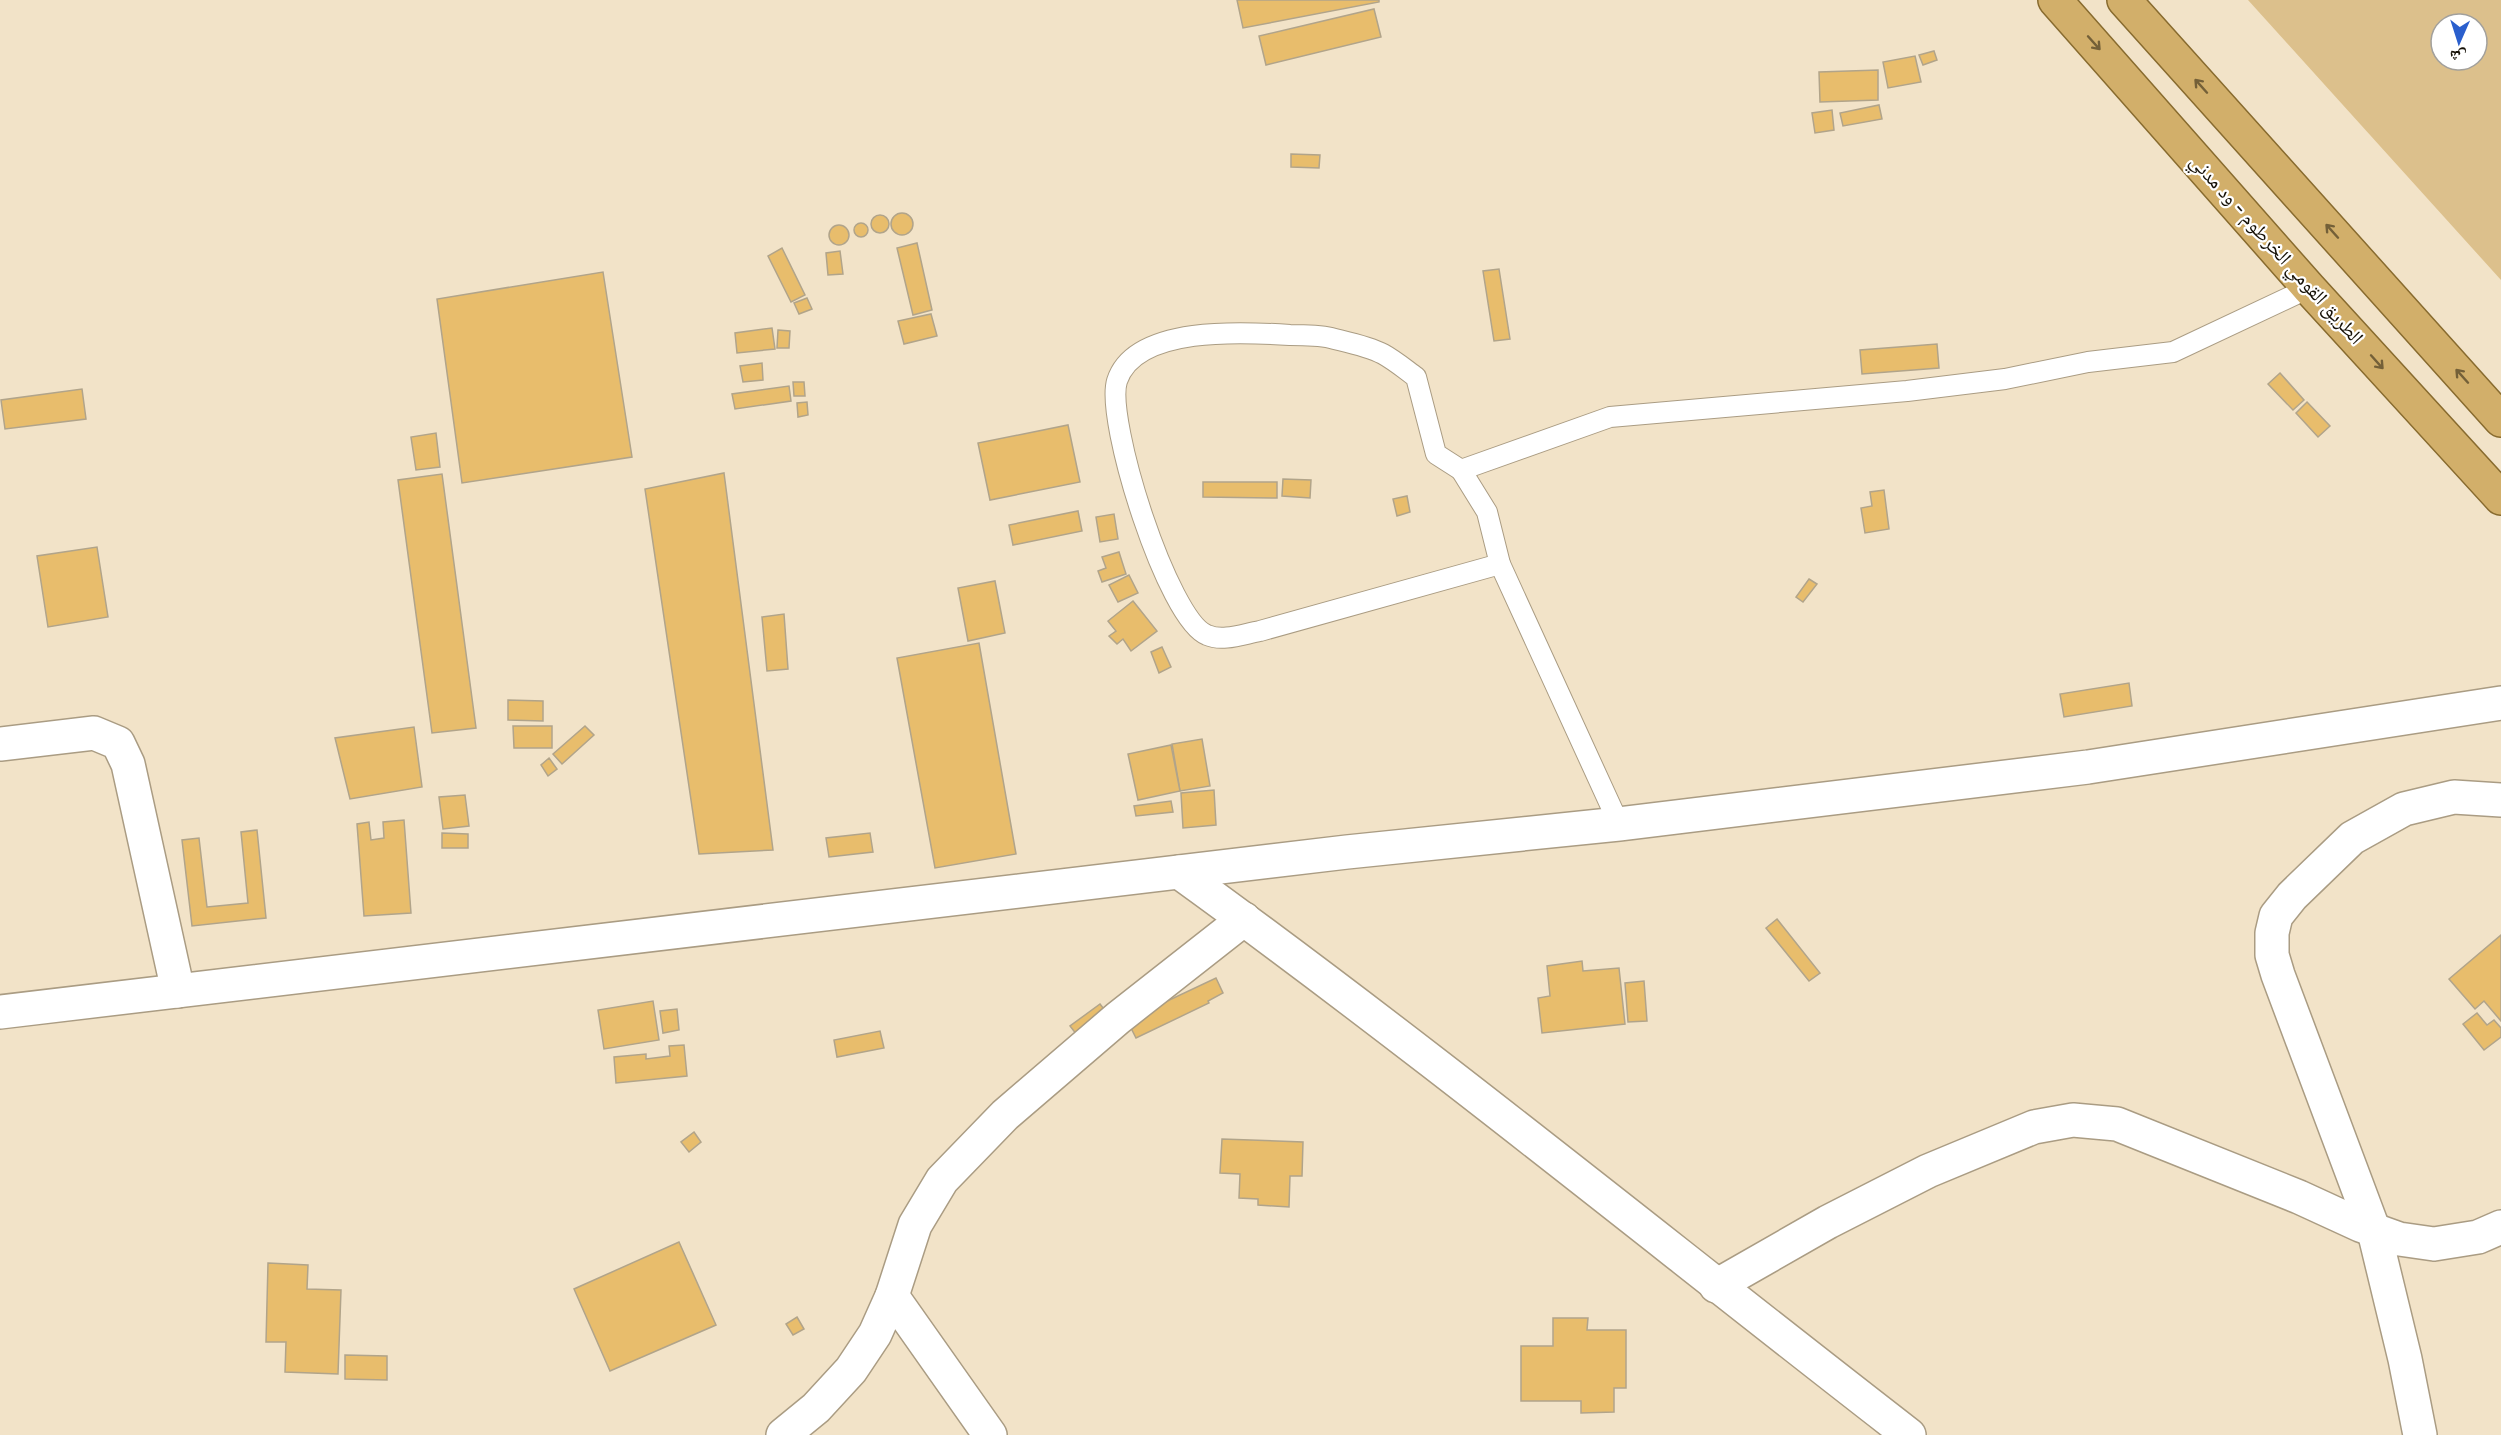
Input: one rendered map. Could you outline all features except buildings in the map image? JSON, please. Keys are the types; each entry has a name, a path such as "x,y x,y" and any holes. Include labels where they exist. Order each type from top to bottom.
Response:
{"highway":[{"name":"الطريق القومي الخرطوم - ود مدني","path":"2055,0 2309,288 2501,498"},
{"path":"2124,0 2501,420"}],"street":[{"path":"0,1012 1179,872 1619,824 2088,767 2501,703"},
{"path":"0,744 94,733 118,743 128,764 178,991"},
{"path":"2420,1435 2405,1359 2374,1231 2278,975 2272,955 2272,933 2276,916 2292,896 2352,838 2404,809 2454,797 2501,800"},
{"path":"1179,872 1244,919 1909,1435"},
{"path":"783,1435 816,1408 851,1370 875,1334 892,1296 915,1225 942,1180 1005,1115 1119,1018 1244,919"},
{"path":"1716,1286 1828,1222 1928,1171 2034,1127 2073,1120 2117,1124 2299,1197 2374,1231 2399,1239 2434,1244 2478,1237 2501,1227"},
{"path":"892,1296 990,1435"}],"lane":[{"path":"1461,470 1610,417 1907,391 2005,378 2088,362 2173,352 2309,288"},
{"path":"1500,564 1260,631 1222,639 1205,635 1193,624 1171,587 1153,549 1131,478 1114,404 1117,381 1127,364 1143,351 1168,341 1198,335 1259,333 1328,337 1382,353 1416,377 1436,453 1461,470 1488,512 1500,564 1619,824"}],"shaded area":[{"path":"2248,0 2501,0 2501,280"}]}
